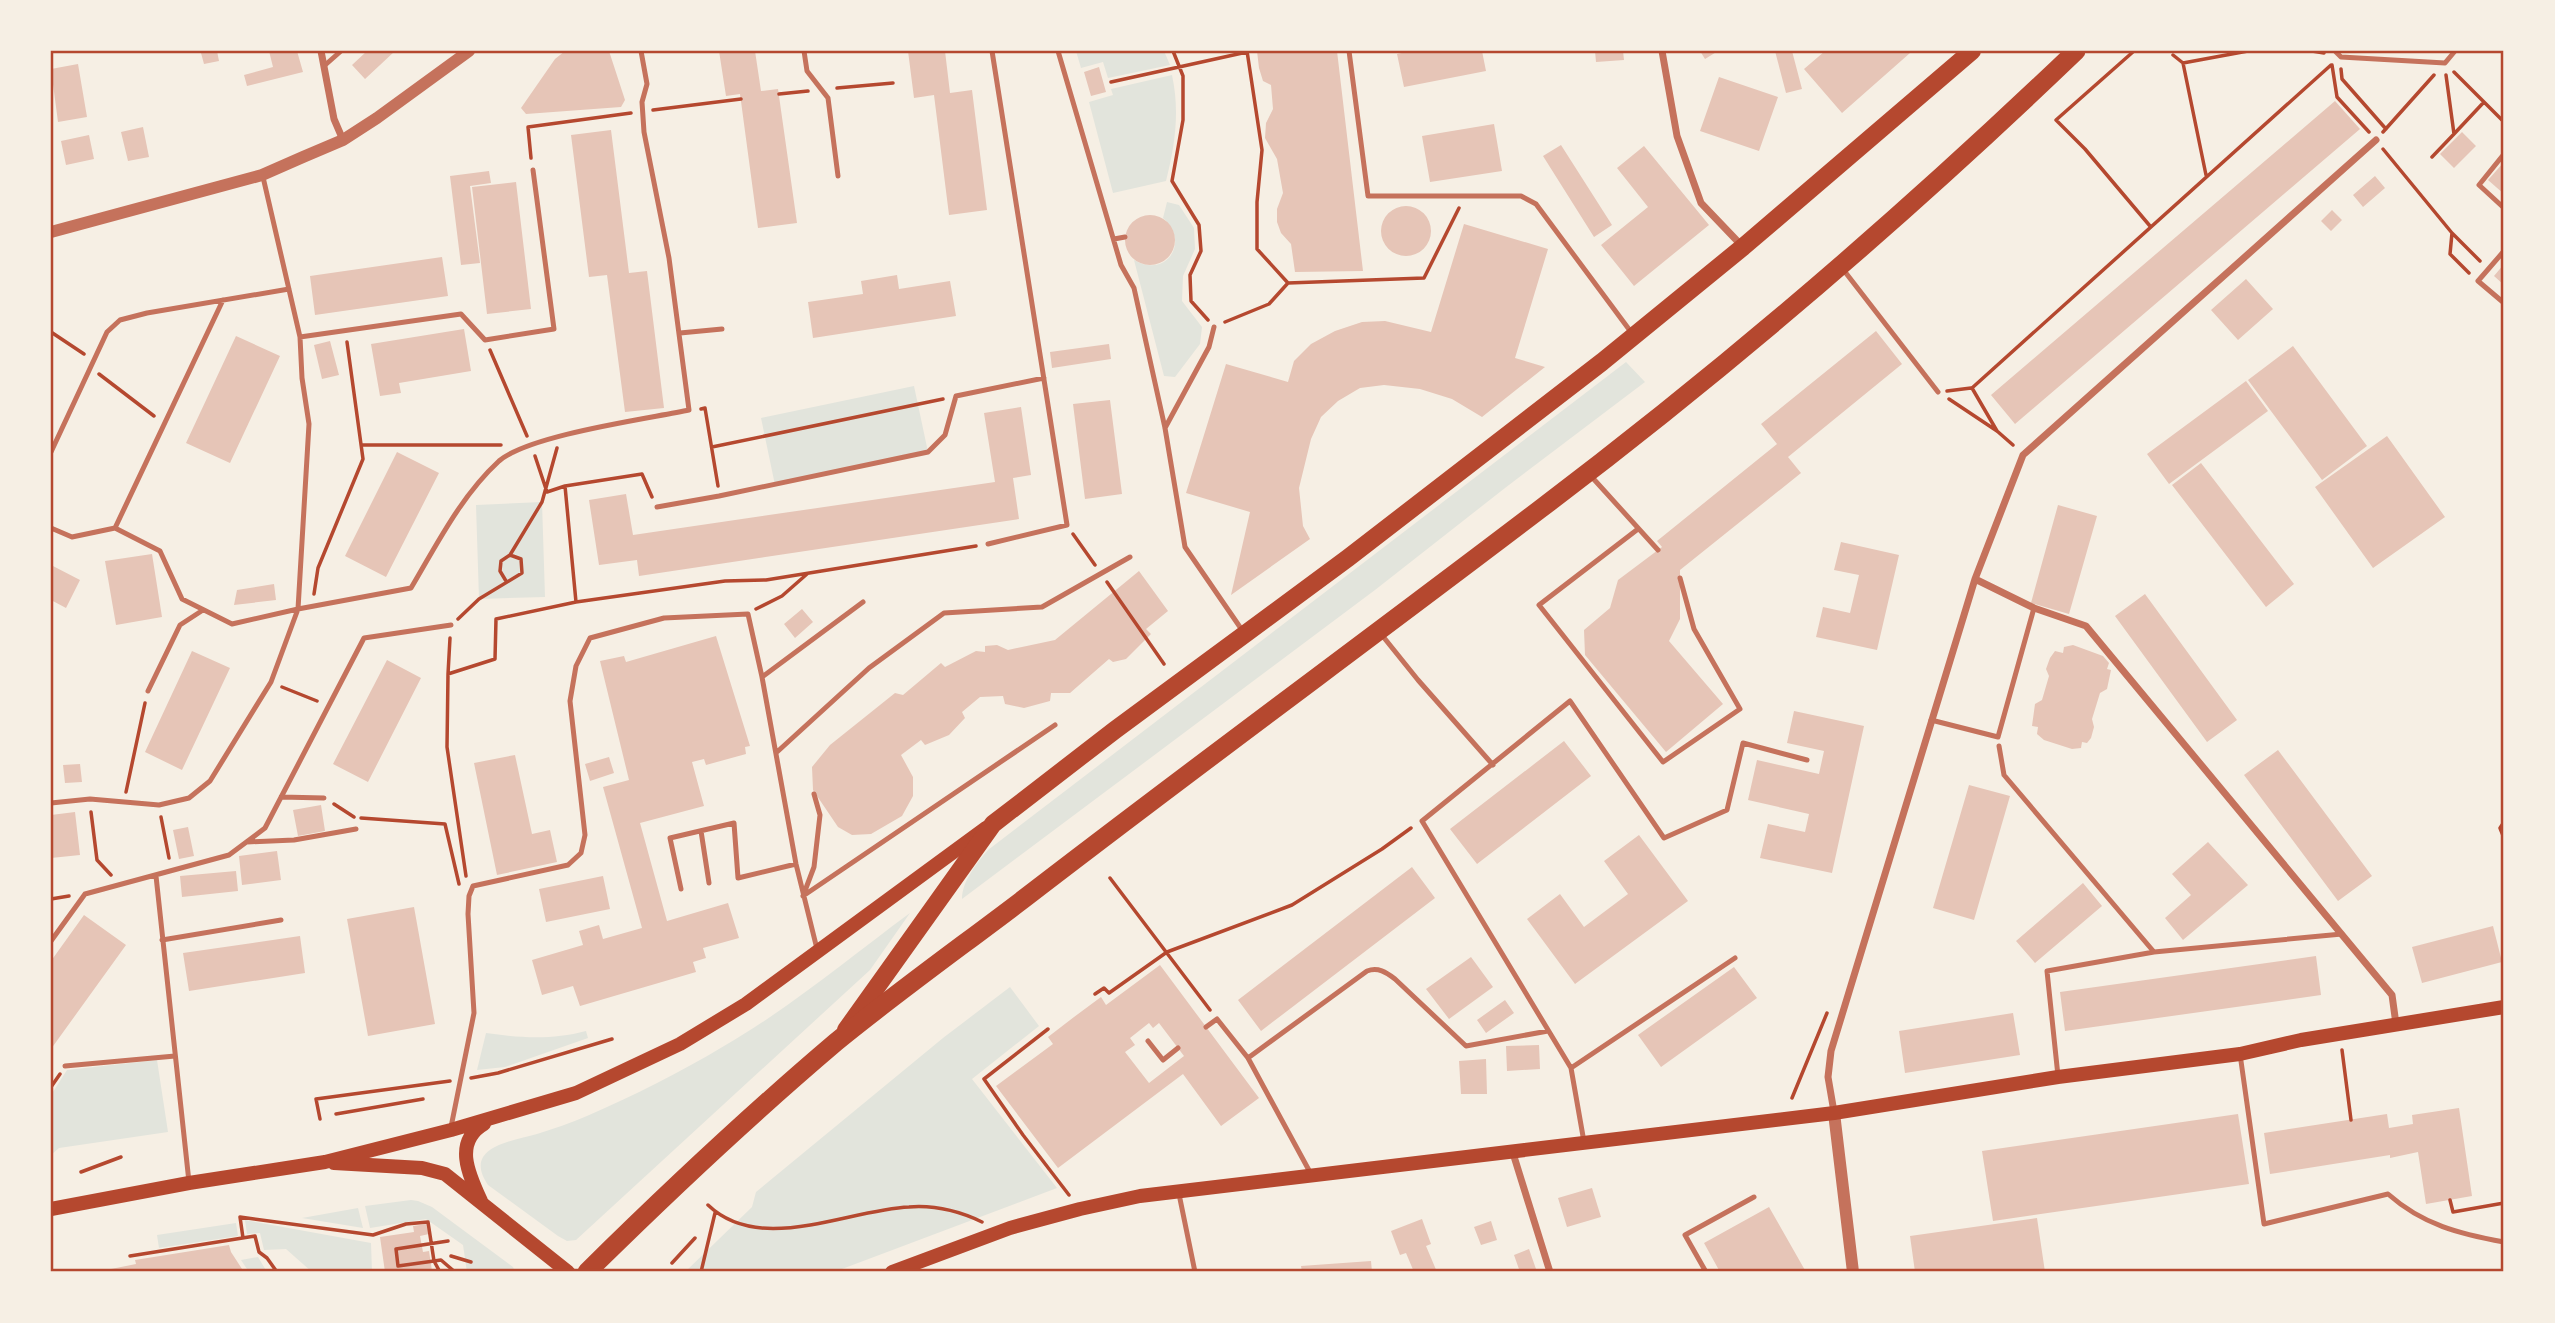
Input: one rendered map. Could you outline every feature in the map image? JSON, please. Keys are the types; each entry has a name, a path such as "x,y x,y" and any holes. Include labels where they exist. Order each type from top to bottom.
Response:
{"highway":[{"path":"587,1272 712,1152 838,1041 1653,421 1840,265 1989,135 2076,51"}],"main road":[{"path":"51,1209 325,1162 494,1118 576,1093 668,1050 746,1004 993,824 1244,633 1348,558 1634,337 1972,51"},
{"path":"838,1041 993,824"},
{"path":"891,1272 1010,1228 1140,1196 1834,1113 2058,1077 2240,1054 2301,1040 2504,1007"},
{"path":"481,1202 465,1160 466,1146 476,1129 494,1118"},
{"path":"325,1162 366,1167 422,1168 445,1174 568,1272"}],"street":[{"path":"321,51 334,119 343,139"},
{"path":"51,232 262,175 343,139 469,51"},
{"path":"1662,51 1677,136 1702,203 1743,247"},
{"path":"1851,1271 1828,1077 1831,1051 1975,579 2023,454 2376,140"},
{"path":"1975,579 2034,608 2086,626 2392,995 2396,1024"},
{"path":"1512,1150 1550,1272"}],"lane":[{"path":"324,66 341,51"},
{"path":"51,527 72,537 115,528 160,551 182,599 232,624 411,588 460,507 501,460 531,445 560,437 689,410 668,248 643,132 642,102 647,84 641,51"},
{"path":"804,51 807,71 828,97 838,176"},
{"path":"988,544 1067,525 992,51"},
{"path":"1058,51 1121,265 1134,288 1165,428 1185,547 1244,633"},
{"path":"1349,51 1368,196 1521,196 1536,204 1634,337"},
{"path":"2336,51 2341,57 2445,63 2455,51"},
{"path":"2504,154 2479,185 2504,208"},
{"path":"300,337 461,314 485,340 554,329 533,170"},
{"path":"51,803 90,799 159,805 189,798 211,780 271,682 298,609 309,424 302,378 300,337 262,175"},
{"path":"1114,239 1125,237"},
{"path":"2504,251 2478,281 2504,303"},
{"path":"1840,265 1938,392"},
{"path":"51,452 107,332 120,320 289,289"},
{"path":"115,528 223,300"},
{"path":"1165,428 1209,347 1214,327"},
{"path":"680,333 722,329"},
{"path":"657,507 928,452 945,435 956,396 1044,378"},
{"path":"1588,472 1658,550"},
{"path":"1638,529 1539,605 1663,762 1740,709 1694,629 1680,578"},
{"path":"777,751 869,668 944,613 1042,607 1130,557"},
{"path":"762,677 863,602"},
{"path":"1931,720 1998,737 2034,608"},
{"path":"148,691 180,625 203,610"},
{"path":"451,1130 474,1013 469,896 473,886 568,865 581,853 585,835 570,701 576,666 590,638 664,618 748,614 777,751 796,864 818,952"},
{"path":"51,941 85,894 229,855 265,828 364,638 451,625"},
{"path":"1378,630 1493,765"},
{"path":"1584,1142 1571,1068 1422,821 1570,701 1664,838 1727,810 1743,743 1807,760"},
{"path":"803,896 1055,725"},
{"path":"1999,746 2004,775 2154,952"},
{"path":"803,896 814,867 820,814 814,794"},
{"path":"281,797 324,798"},
{"path":"681,889 670,838 734,823 738,878 796,864"},
{"path":"247,842 294,840 356,829"},
{"path":"701,831 709,883"},
{"path":"156,876 189,1184"},
{"path":"162,940 281,920"},
{"path":"2058,1077 2047,971 2154,952 2342,934"},
{"path":"1571,1068 1735,958"},
{"path":"1248,1058 1374,968 1395,979 1466,1046 1548,1031"},
{"path":"1206,1027 1216,1018 1248,1058 1311,1174"},
{"path":"1148,1041 1163,1060 1178,1048"},
{"path":"2240,1054 2264,1224 2388,1194 2399,1204 2434,1224 2460,1234 2504,1242"},
{"path":"65,1066 175,1056"},
{"path":"1178,1191 1195,1272"},
{"path":"1706,1272 1685,1235 1754,1196"}],"path":[{"path":"1173,51 1183,76 1183,120 1172,181 1199,225 1201,251 1190,275 1191,301 1214,327 1269,304 1288,283 1424,278 1466,195"},
{"path":"1111,82 1247,51 1262,150 1257,202 1257,249 1288,283"},
{"path":"2134,51 2056,120 2085,149 2150,226"},
{"path":"2183,63 2248,51"},
{"path":"2173,55 2183,63 2206,176"},
{"path":"1938,392 1972,388 2341,57"},
{"path":"2341,57 2342,79 2386,129"},
{"path":"2445,63 2504,122"},
{"path":"2376,140 2445,63"},
{"path":"2445,63 2454,134"},
{"path":"2331,65 2337,97 2452,233 2489,269"},
{"path":"533,170 528,127 741,99"},
{"path":"2432,157 2484,102"},
{"path":"2452,233 2449,254 2478,281"},
{"path":"313,606 318,568 363,459 345,331"},
{"path":"51,332 82,352 90,367 164,425"},
{"path":"485,340 531,445 547,492"},
{"path":"1972,388 1997,431"},
{"path":"1938,392 1997,431 2023,454"},
{"path":"712,447 956,396"},
{"path":"705,408 719,496"},
{"path":"506,582 500,571 501,561 510,555 547,492 560,437"},
{"path":"360,444 531,445"},
{"path":"547,492 565,486 642,474 657,507"},
{"path":"565,486 576,602"},
{"path":"1067,525 1164,664"},
{"path":"448,674 495,659 496,619 576,602 725,581 766,580 988,544"},
{"path":"451,625 479,599 522,573 521,559 510,555"},
{"path":"748,614 782,596 809,573"},
{"path":"450,642 447,747 466,876"},
{"path":"271,682 328,706"},
{"path":"124,801 148,691"},
{"path":"324,798 356,818 445,824 461,890 469,896"},
{"path":"90,799 97,860 118,883"},
{"path":"159,805 171,871"},
{"path":"1095,994 1104,988 1109,993 1167,952 1292,905 1422,821"},
{"path":"2504,822 2500,828 2504,838"},
{"path":"1110,878 1216,1018"},
{"path":"1048,1028 984,1079 1080,1209"},
{"path":"2339,1034 2351,1120"},
{"path":"336,1114 423,1099"},
{"path":"81,1172 121,1157"},
{"path":"2450,1200 2453,1212 2504,1203"},
{"path":"708,1205 721,1217 751,1228 778,1229 911,1207 951,1211 987,1224"},
{"path":"701,1272 715,1213"},
{"path":"243,1238 240,1217 373,1235 406,1224 428,1222 434,1261 440,1272"},
{"path":"130,1256 255,1236 259,1252 277,1272"},
{"path":"671,1263 695,1238"},
{"path":"449,1241 396,1249 398,1266 441,1260 455,1272"},
{"path":"451,1256 471,1262"}],"shaded area":[{"path":"1076,51 1164,51 1170,65 1108,78 1103,62 1081,68"},
{"path":"1172,75 1176,102 1175,128 1166,181 1113,193 1089,102 1113,95 1111,89"},
{"path":"1167,202 1179,205 1194,228 1195,249 1183,276 1182,301 1202,327 1200,344 1175,377 1164,376 1134,260 1146,265 1156,265 1171,255 1175,247 1175,237 1163,218"},
{"path":"1626,362 1645,382 1375,590 962,899 967,879 988,850"},
{"path":"914,386 928,452 775,485 761,418"},
{"path":"542,502 545,597 479,599 476,505"},
{"path":"910,913 870,970 576,1240 567,1241 558,1236 488,1185 481,1162 485,1154 493,1148 581,1119 691,1065 772,1016"},
{"path":"1010,987 1039,1026 972,1079 1057,1188 834,1272 685,1272 752,1207 756,1192 943,1038"},
{"path":"586,1031 588,1038 505,1067 477,1070 486,1033 536,1037"},
{"path":"157,1060 168,1132 59,1148 51,1155 51,1095 67,1070"},
{"path":"411,1200 432,1207 513,1267 515,1272 467,1272 463,1245 426,1219 370,1228 365,1206"},
{"path":"358,1208 363,1228 302,1218"},
{"path":"245,1220 371,1243 372,1272 312,1272 286,1249 264,1250 260,1233 247,1234"},
{"path":"236,1223 238,1236 159,1248 157,1235"},
{"path":"258,1257 267,1272 249,1272 241,1260"}],"building":[{"path":"217,51 219,61 204,64 201,53"},
{"path":"269,51 297,51 303,72 247,86 244,75 273,67"},
{"path":"367,51 395,51 365,79 352,65"},
{"path":"565,51 609,51 625,100 621,107 526,114 521,108 555,59"},
{"path":"719,51 755,51 761,91 778,89 797,223 758,228 740,94 726,96"},
{"path":"908,51 945,51 950,93 972,90 987,210 949,215 934,95 914,98"},
{"path":"1257,51 1337,51 1363,271 1295,272 1291,244 1281,233 1277,222 1277,209 1283,193 1277,159 1265,138 1266,123 1273,109 1271,85 1263,81"},
{"path":"1411,51 1482,51 1486,71 1404,87 1397,54"},
{"path":"1595,51 1623,51 1624,60 1596,62"},
{"path":"1700,51 1718,51 1705,59"},
{"path":"1775,51 1792,51 1802,89 1786,93"},
{"path":"1825,51 1910,53 1842,113 1804,69"},
{"path":"78,64 87,117 58,122 51,69"},
{"path":"1099,67 1106,92 1091,96 1084,72"},
{"path":"1719,77 1778,97 1759,151 1700,131"},
{"path":"2335,101 2360,129 2015,424 1991,395"},
{"path":"1494,124 1502,171 1430,182 1422,136"},
{"path":"143,127 149,157 128,161 121,132"},
{"path":"611,130 629,273 647,271 664,408 625,412 607,275 589,277 571,135"},
{"path":"2462,132 2476,146 2454,168 2440,154"},
{"path":"89,135 94,159 66,165 61,141"},
{"path":"1561,145 1612,225 1594,237 1543,156"},
{"path":"1644,146 1709,225 1634,286 1601,245 1648,207 1617,168"},
{"path":"2504,162 2504,194 2488,180"},
{"path":"489,171 491,183 470,186 480,263 461,265 450,176"},
{"path":"2375,176 2385,188 2363,207 2353,195"},
{"path":"516,182 531,309 487,314 472,187"},
{"path":"1406,206 1424,213 1431,231 1424,249 1406,256 1388,249 1381,231 1388,213"},
{"path":"2332,210 2342,220 2331,231 2321,221"},
{"path":"1150,215 1168,222 1175,240 1168,258 1150,265 1132,258 1125,240 1132,222"},
{"path":"1464,224 1548,249 1515,358 1545,367 1482,417 1452,399 1420,389 1384,385 1360,388 1338,401 1321,417 1311,439 1299,488 1303,526 1310,539 1231,595 1250,512 1186,493 1226,364 1288,382 1294,361 1311,344 1335,331 1362,322 1385,321 1431,332"},
{"path":"442,257 448,296 315,315 310,276"},
{"path":"2504,264 2504,285 2494,276"},
{"path":"897,275 899,289 950,281 956,316 813,338 808,302 863,294 861,281"},
{"path":"2246,279 2273,309 2238,340 2211,310"},
{"path":"464,329 471,371 399,383 401,393 380,396 371,344"},
{"path":"1876,331 1902,364 1788,457 1801,473 1680,570 1680,619 1669,641 1723,704 1666,752 1585,655 1584,630 1610,608 1618,580 1662,547 1657,541 1777,444 1761,424"},
{"path":"236,336 280,356 230,463 186,443"},
{"path":"330,341 339,375 322,379 314,345"},
{"path":"1109,344 1111,359 1052,368 1050,352"},
{"path":"2293,346 2367,446 2322,480 2248,380"},
{"path":"2246,381 2268,411 2169,484 2147,454"},
{"path":"1110,400 1122,494 1085,499 1073,404"},
{"path":"1021,407 1031,475 1013,478 1019,519 639,576 637,560 599,565 589,500 626,494 633,535 995,482 984,413"},
{"path":"2387,436 2445,517 2373,568 2315,487"},
{"path":"397,452 439,473 386,577 345,556"},
{"path":"2201,463 2294,584 2266,607 2172,485"},
{"path":"2058,505 2097,516 2069,614 2031,603"},
{"path":"1841,542 1899,555 1877,650 1816,637 1823,607 1850,613 1859,575 1834,570"},
{"path":"152,554 162,617 116,625 105,561"},
{"path":"51,565 80,580 66,608 51,600"},
{"path":"1139,571 1168,611 1146,629 1151,634 1126,659 1113,662 1109,659 1070,693 1051,693 1050,701 1024,708 1005,704 1003,696 980,697 962,712 965,718 949,735 925,745 921,740 901,755 913,777 913,796 902,816 871,834 852,835 838,827 813,790 812,767 830,745 895,693 903,695 941,663 945,667 976,651 985,652 985,646 997,645 1008,650 1055,640"},
{"path":"274,584 276,600 234,605 237,590"},
{"path":"2145,594 2237,720 2207,742 2115,616"},
{"path":"802,609 813,622 795,638 784,624"},
{"path":"716,636 750,746 745,747 746,754 706,765 704,759 692,762 704,806 640,823 667,921 728,903 739,938 703,948 706,958 693,962 696,972 580,1006 573,986 542,995 532,960 583,945 579,931 599,925 603,939 642,928 603,787 629,780 600,661 624,656 626,662"},
{"path":"2073,645 2103,656 2109,663 2107,669 2111,670 2107,689 2100,693 2092,719 2094,727 2091,738 2087,743 2082,742 2081,748 2072,749 2044,740 2037,734 2038,727 2032,726 2035,704 2042,700 2049,676 2046,669 2050,658 2055,651 2063,653 2064,647"},
{"path":"192,651 230,668 182,770 145,752"},
{"path":"387,660 421,678 368,782 333,764"},
{"path":"1794,711 1864,726 1832,873 1760,858 1768,824 1805,832 1809,814 1748,800 1757,760 1819,774 1824,751 1787,743"},
{"path":"1564,741 1591,776 1477,864 1450,829"},
{"path":"2278,750 2372,876 2338,901 2244,775"},
{"path":"515,755 532,834 550,830 557,862 497,875 474,763"},
{"path":"609,757 614,773 590,781 585,764"},
{"path":"80,764 82,782 65,783 63,765"},
{"path":"1969,785 2010,796 1974,920 1933,908"},
{"path":"321,805 325,831 298,836 293,810"},
{"path":"75,812 80,855 51,858 51,815"},
{"path":"188,827 194,856 179,859 173,830"},
{"path":"1639,835 1688,901 1575,984 1527,919 1560,894 1584,927 1628,894 1604,861"},
{"path":"2208,842 2248,885 2183,940 2165,918 2191,895 2172,874"},
{"path":"277,851 281,880 242,885 239,856"},
{"path":"1412,867 1435,898 1261,1031 1238,1000"},
{"path":"236,871 238,891 182,897 180,876"},
{"path":"603,876 610,909 546,922 539,889"},
{"path":"2083,883 2102,906 2035,963 2016,941"},
{"path":"414,907 435,1024 368,1036 347,919"},
{"path":"84,915 126,945 51,1049 51,961"},
{"path":"2493,926 2502,962 2422,983 2412,947"},
{"path":"300,936 305,973 189,991 183,953"},
{"path":"2316,956 2321,995 2065,1031 2060,992"},
{"path":"1471,957 1493,987 1449,1019 1426,989"},
{"path":"1160,965 1259,1098 1221,1126 1183,1074 1058,1168 996,1086 1053,1044 1048,1037 1101,997 1106,1005","holes":["1149,1023 1153,1028 1159,1023 1184,1056 1149,1083 1125,1052 1135,1045 1130,1038"]},
{"path":"1734,967 1757,998 1661,1067 1638,1035"},
{"path":"1505,1000 1514,1013 1486,1033 1477,1020"},
{"path":"2013,1013 2020,1055 1905,1073 1899,1031"},
{"path":"1539,1045 1540,1069 1507,1071 1506,1046"},
{"path":"1486,1059 1487,1094 1461,1094 1459,1061"},
{"path":"2459,1108 2472,1196 2426,1204 2418,1152 2270,1174 2264,1133 2387,1114 2389,1128 2413,1124 2412,1115"},
{"path":"2238,1114 2249,1184 1993,1221 1982,1151"},
{"path":"1592,1188 1601,1217 1567,1227 1558,1198"},
{"path":"1769,1207 1806,1272 1720,1272 1704,1243"},
{"path":"2037,1218 2045,1272 1915,1272 1910,1236"},
{"path":"1422,1219 1431,1244 1426,1246 1437,1272 1414,1272 1406,1253 1400,1255 1391,1231"},
{"path":"1491,1221 1497,1240 1481,1245 1474,1227"},
{"path":"427,1224 429,1234 420,1236 423,1252 429,1251 432,1271 385,1272 380,1237 414,1232 413,1226"},
{"path":"229,1245 244,1272 96,1272 136,1264 135,1260"},
{"path":"1529,1249 1536,1269 1520,1272 1514,1255"},
{"path":"1371,1261 1372,1272 1302,1272 1301,1266"}]}
